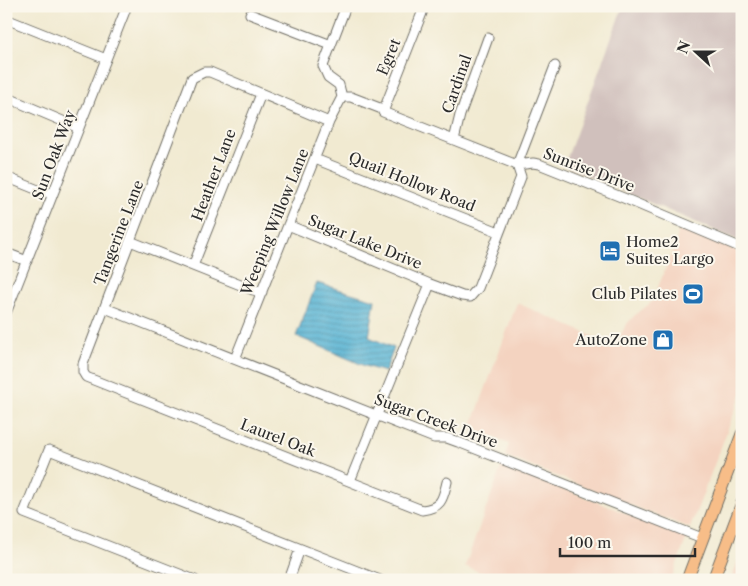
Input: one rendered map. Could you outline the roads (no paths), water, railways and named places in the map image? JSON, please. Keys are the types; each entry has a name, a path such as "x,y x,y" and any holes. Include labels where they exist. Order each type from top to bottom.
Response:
{"main road":[{"path":"687,580 742,434"},
{"path":"713,580 742,503"}],"street":[{"name":"Sun Oak Way","path":"6,313 125,12 123,6"},
{"path":"342,97 339,85 328,77 323,66 346,6"},
{"name":"Egret","path":"383,112 422,13"},
{"path":"250,14 332,45"},
{"path":"6,19 106,59"},
{"name":"Cardinal","path":"454,140 460,115 488,38"},
{"path":"499,232 521,177 518,165 555,66"},
{"name":"Tangerine Lane","path":"86,378 82,372 83,364 192,78 204,72 210,72 261,94"},
{"path":"261,94 329,122"},
{"name":"Heather Lane","path":"193,266 261,94"},
{"path":"6,97 79,128"},
{"name":"Sunrise Drive","path":"342,97 351,97 382,109 383,112 518,165 539,164 742,248"},
{"name":"Weeping Willow Lane","path":"235,359 329,122 342,97"},
{"name":"Quail Hollow Road","path":"315,159 499,232"},
{"path":"6,177 43,192 54,193"},
{"name":"Sugar Lake Drive","path":"288,225 430,284 462,296 470,297 478,288 499,232"},
{"path":"130,241 262,292"},
{"path":"6,253 27,262"},
{"path":"350,481 430,284"},
{"name":"Sugar Creek Drive","path":"105,308 434,438 447,438 458,442 702,538"},
{"name":"Laurel Oak","path":"86,378 422,510 430,509 437,505 442,499 447,482"},
{"path":"195,580 24,513 49,450 380,580"},
{"path":"289,580 300,549"}],"water":[{"path":"317,283 375,300 369,337 394,348 385,372 365,366 296,336"}],"place":[{"name":"Home2 Suites Largo","path":"610,251"},
{"name":"Club Pilates","path":"693,294"},
{"name":"AutoZone","path":"663,340"}]}
